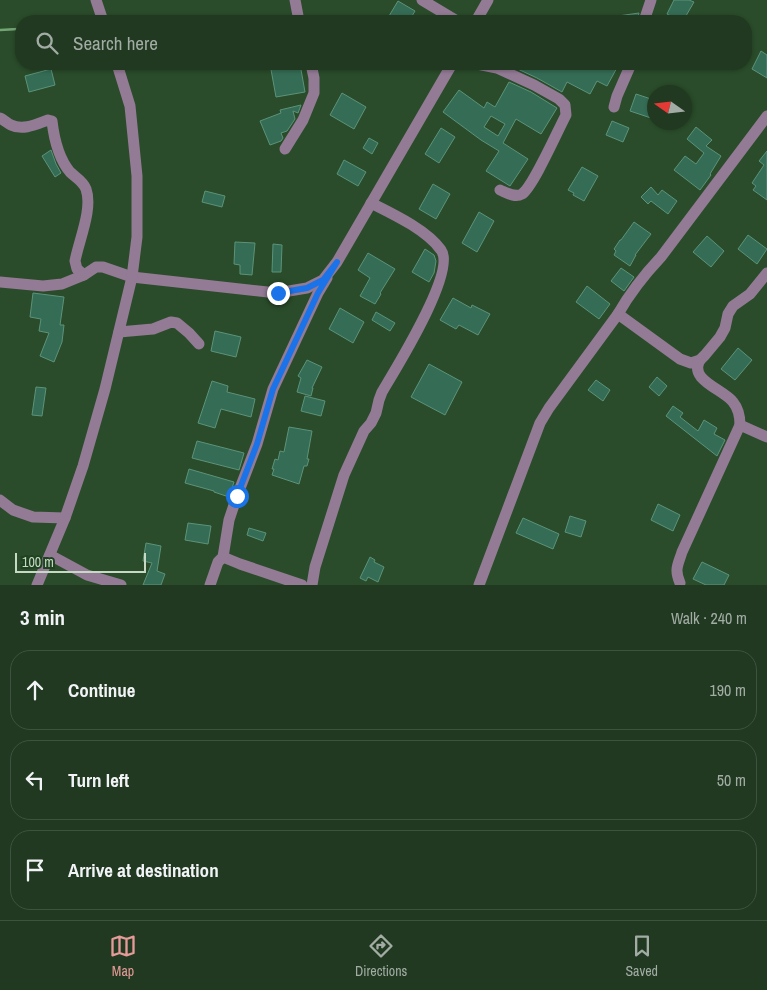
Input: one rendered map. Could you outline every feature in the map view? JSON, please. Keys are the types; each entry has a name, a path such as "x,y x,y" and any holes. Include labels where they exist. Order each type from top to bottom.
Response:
{"street":[{"path":"96,0 101,15"},
{"path":"295,0 298,15"},
{"path":"422,0 447,15"},
{"path":"479,15 488,0"},
{"path":"646,15 651,0"},
{"path":"37,585 83,466 105,389 132,277 137,237 137,176 130,106 118,70"},
{"path":"285,149 302,120 314,93 312,70"},
{"path":"210,585 218,562 223,557 229,520 257,444 273,389 318,293 449,70"},
{"path":"500,190 512,196 522,194 531,184 566,115 565,105 559,99 501,70"},
{"path":"614,107 628,70"},
{"path":"479,585 540,423 549,408 618,314 644,275 661,257 767,116"},
{"path":"0,118 18,127 30,126 48,120 52,121 60,154 69,171 86,189 88,209 75,261 77,269 84,275"},
{"path":"312,585 315,567 344,475 364,431 376,413 378,400 382,392 428,310 444,268 443,251 429,238 410,224 371,203"},
{"path":"0,282 43,286 62,284 96,268 103,267 132,277 278,293 307,288 323,280 337,262"},
{"path":"680,583 676,574 682,552 740,425 734,402 697,373 697,365 720,337 725,328 728,314 733,306 763,287 767,273"},
{"path":"618,314 680,359 691,363 700,360"},
{"path":"119,332 153,329 171,322 178,323 199,344"},
{"path":"740,425 767,437"},
{"path":"0,500 13,510 33,516 64,518"},
{"path":"50,555 86,575 121,585"},
{"path":"223,557 302,585"}],"building":[{"path":"674,0 694,2 686,15 667,14"},
{"path":"398,1 415,11 413,15 390,15"},
{"path":"761,51 767,55 767,78 752,69"},
{"path":"51,70 55,85 29,92 25,76"},
{"path":"271,70 301,70 305,92 276,97"},
{"path":"520,70 616,70 607,86 597,81 590,94 567,82 562,92"},
{"path":"509,82 531,92 557,108 541,134 516,119 503,143 528,159 510,186 486,171 499,151 443,112 459,90 484,108 487,102 495,107","holes":["491,116 505,124 498,136 484,127"]},
{"path":"342,93 366,107 354,129 330,115"},
{"path":"636,94 647,98 647,117 630,111"},
{"path":"301,105 298,113 293,111 295,119 287,131 281,133 283,138 281,141 270,145 260,121 281,113 280,110"},
{"path":"612,121 629,128 623,142 606,135"},
{"path":"696,127 712,140 706,146 721,156 700,190 674,170 685,156 696,164 704,153 687,139"},
{"path":"441,128 455,137 439,163 425,154"},
{"path":"369,138 378,143 372,154 363,148"},
{"path":"51,150 61,173 55,177 42,156"},
{"path":"767,151 767,200 753,190 756,186 752,183 764,165 759,161"},
{"path":"344,160 366,172 358,186 337,174"},
{"path":"582,167 598,176 584,201 568,190"},
{"path":"433,184 450,194 436,219 419,209"},
{"path":"651,187 658,195 662,190 677,201 668,214 651,201 648,204 641,197"},
{"path":"205,191 225,196 222,207 202,202"},
{"path":"479,212 494,221 477,252 462,243"},
{"path":"634,222 651,234 635,255 630,266 614,255 616,251 614,249"},
{"path":"748,235 767,249 757,264 738,249"},
{"path":"707,236 724,251 711,267 693,252"},
{"path":"235,242 255,243 252,275 240,274 240,265 234,264"},
{"path":"273,244 282,245 281,272 272,272"},
{"path":"425,249 434,255 436,261 434,273 429,282 412,272"},
{"path":"368,253 395,269 375,304 360,296 370,278 358,270"},
{"path":"621,268 634,277 624,291 611,281"},
{"path":"587,286 610,304 599,319 576,302"},
{"path":"33,293 64,297 60,325 64,325 62,342 54,362 40,356 49,333 39,331 41,319 30,317"},
{"path":"453,298 471,308 472,305 490,314 478,335 459,325 456,329 440,320"},
{"path":"340,308 364,322 353,343 329,329"},
{"path":"376,312 395,323 390,331 372,320"},
{"path":"215,331 241,337 236,357 211,351"},
{"path":"738,348 752,360 735,380 721,369"},
{"path":"307,360 322,367 312,388 311,396 297,392 301,378 298,376"},
{"path":"429,364 462,382 445,415 411,397"},
{"path":"657,377 667,386 659,396 649,387"},
{"path":"596,380 610,390 603,401 588,390"},
{"path":"212,381 228,386 227,392 255,399 251,417 221,409 215,428 198,423"},
{"path":"36,387 46,388 42,416 32,415"},
{"path":"305,396 325,401 321,416 301,411"},
{"path":"673,406 683,413 680,417 698,431 704,420 717,428 714,434 725,440 717,456 666,416"},
{"path":"289,427 312,431 307,459 309,459 307,466 304,466 299,484 272,475 275,459 278,460 280,451 284,452"},
{"path":"197,441 244,453 239,470 192,458"},
{"path":"189,469 234,482 229,497 185,483"},
{"path":"658,504 680,515 673,531 651,520"},
{"path":"570,516 586,521 581,537 565,532"},
{"path":"523,518 559,534 553,549 516,533"},
{"path":"188,523 211,526 208,544 185,540"},
{"path":"249,528 266,533 263,541 247,535"},
{"path":"146,543 161,546 157,571 165,574 161,585 143,585 152,563 143,561"},
{"path":"370,557 375,560 374,562 384,567 378,582 368,577 366,581 360,578"},
{"path":"702,562 729,575 724,585 706,585 693,579"}],"waterway":[{"path":"0,30 15,29"}],"route":[{"path":"237,496 257,444 273,389 318,293 337,262 323,280 307,288 278,293"}]}
